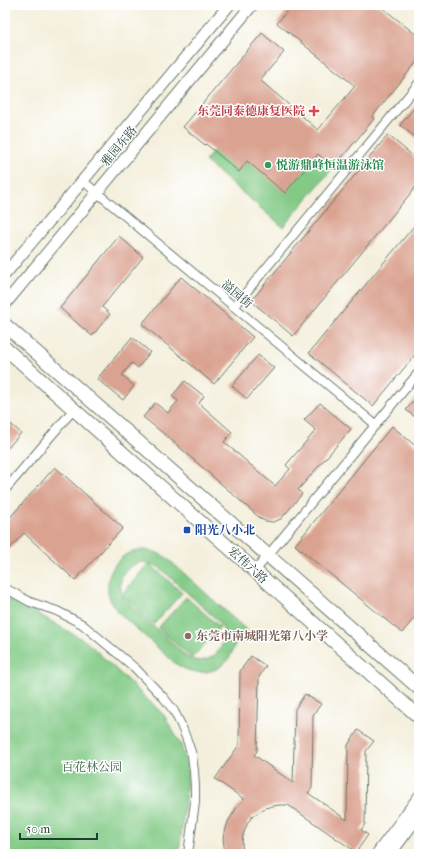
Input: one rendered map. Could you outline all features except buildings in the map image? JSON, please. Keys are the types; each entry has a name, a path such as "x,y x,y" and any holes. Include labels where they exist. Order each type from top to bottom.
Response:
{"main road":[{"name":"宏伟六路","path":"5,325 419,688"},
{"name":"宏伟六路","path":"5,348 419,718"},
{"path":"407,708 419,725"}],"street":[{"name":"雅园东路","path":"5,274 229,5"},
{"name":"雅园东路","path":"5,304 252,5"},
{"path":"234,307 419,83"},
{"name":"溢园街","path":"83,181 376,425"},
{"path":"255,571 419,372"},
{"path":"5,490 74,409"},
{"path":"5,588 30,602 57,611 82,624 134,668 164,698 174,711 192,755 194,771 195,802 188,854"},
{"path":"377,854 419,798"},
{"path":"390,854 419,815"}],"green space":[{"name":"悦游鼎峰恒温游泳馆","path":"253,103 332,169 283,227 205,161"},
{"path":"140,550 152,551 167,558 252,635 244,644 236,637 234,648 229,658 223,665 215,670 196,672 176,664 119,613 109,597 108,585 110,574 119,559","holes":["143,562 149,563 122,594 121,582 124,573 132,566","149,563 160,568 216,619 221,626 224,635 223,642 221,647 213,656 201,661 188,657 124,599 122,595 154,624 182,593"]},
{"name":"百花林公园","path":"5,595 87,642 164,715 181,745 188,772 179,854 5,854"},
{"path":"186,597 220,627 192,658 158,628"}],"place":[{"name":"东莞同泰德康复医院","path":"314,111"},
{"name":"悦游鼎峰恒温游泳馆","path":"268,165"},
{"name":"阳光八小北","path":"187,530"},
{"name":"东莞市南城阳光第八小学","path":"188,636"}]}
